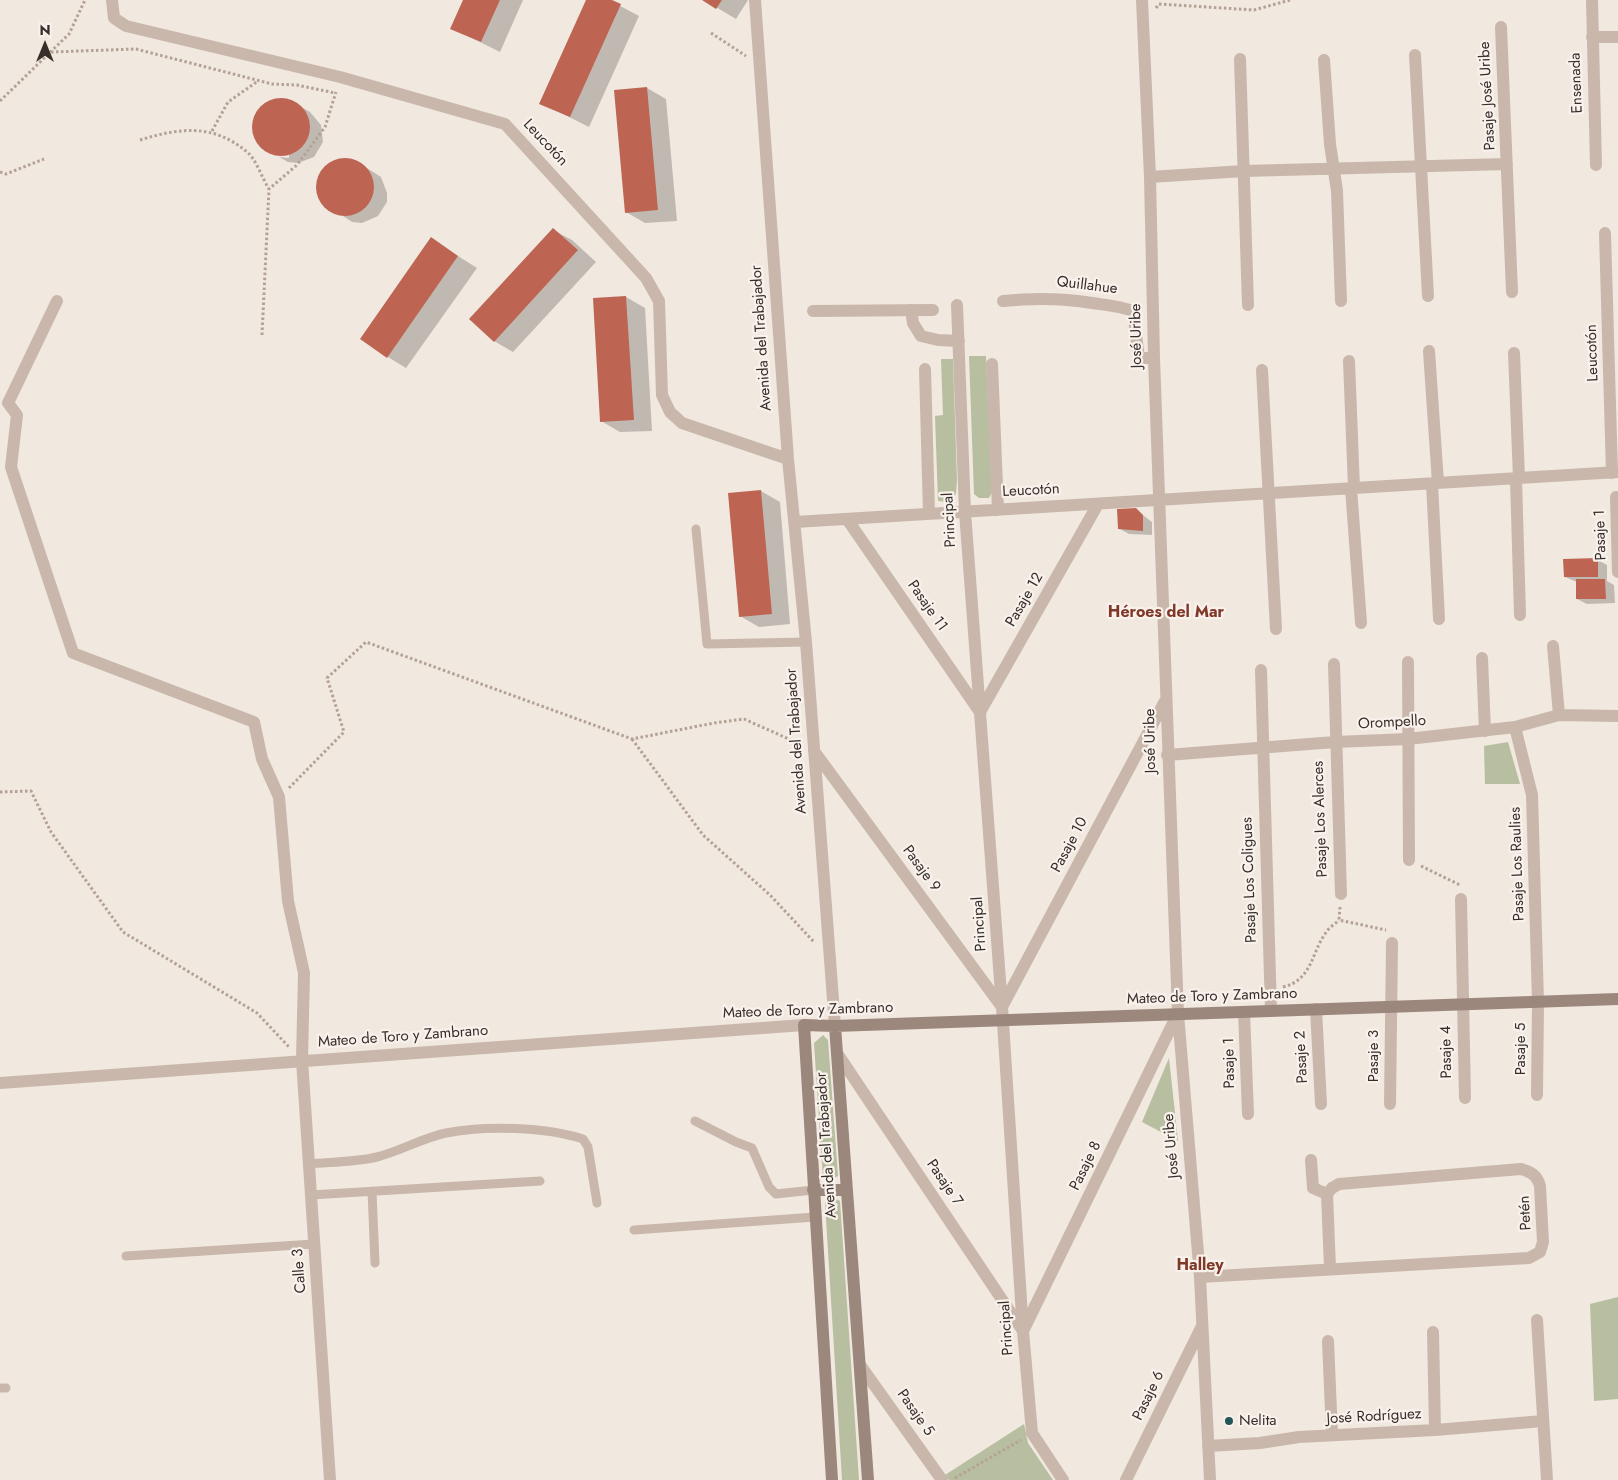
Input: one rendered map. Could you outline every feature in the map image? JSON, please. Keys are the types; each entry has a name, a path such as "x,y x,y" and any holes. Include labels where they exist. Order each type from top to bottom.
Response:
{"street":[{"name":"Leucotón","path":"112,0 114,18 126,26 340,77 505,124 646,278 659,301 662,395 670,412 682,423 788,459"},
{"name":"Avenida del Trabajador","path":"755,0 758,65 788,459 806,642 830,955 868,1480"},
{"name":"José Uribe","path":"1142,0 1150,177 1167,755 1178,1014 1200,1277 1210,1480"},
{"name":"Ensenada","path":"1592,0 1596,165"},
{"name":"Pasaje José Uribe","path":"1501,27 1512,292"},
{"path":"1592,37 1618,37"},
{"path":"1415,55 1428,296"},
{"path":"1240,59 1248,305"},
{"path":"1324,60 1333,169 1337,191 1341,302"},
{"name":"Pasaje José Uribe","path":"1150,177 1244,171 1507,164"},
{"name":"Leucotón","path":"795,522 1615,473 1613,291 1605,233"},
{"name":"Quillahue","path":"1003,301 1044,297 1121,306 1133,312 1138,358 1154,358"},
{"name":"Calle 3","path":"57,301 8,403 17,415 10,468 73,653 254,722 262,759 279,798 288,901 304,973 302,1060 330,1480"},
{"name":"Principal","path":"957,305 965,512 1003,1014 1023,1332 1032,1433 1063,1480"},
{"path":"911,310 913,323 921,336 938,340 958,341"},
{"path":"813,311 933,310"},
{"path":"1429,351 1439,619"},
{"path":"1514,353 1520,615"},
{"path":"1349,361 1352,488 1361,623"},
{"path":"992,364 998,510"},
{"name":"Principal","path":"925,369 929,514"},
{"path":"1262,370 1276,629"},
{"name":"Pasaje 1","path":"1616,497 1618,572"},
{"name":"Pasaje 12","path":"980,712 1098,504"},
{"name":"Pasaje 11","path":"846,519 980,712"},
{"path":"1553,646 1559,715"},
{"path":"1482,658 1485,731"},
{"path":"1408,662 1409,860"},
{"name":"Pasaje Los Alerces","path":"1334,664 1340,894"},
{"name":"Pasaje Los Coligues","path":"1261,670 1271,1011"},
{"name":"Pasaje 10","path":"1003,1014 1166,699"},
{"name":"Orompello","path":"1167,755 1335,742 1408,740 1515,727 1559,715 1618,716"},
{"name":"Pasaje Los Raulies","path":"1515,727 1532,795 1538,1002"},
{"name":"Pasaje 9","path":"814,750 1003,1014"},
{"name":"Pasaje 4","path":"1461,899 1465,1098"},
{"name":"Pasaje 3","path":"1390,1104 1392,943"},
{"name":"Mateo de Toro y Zambrano","path":"0,1083 804,1025 835,1026 1003,1014 1178,1014 1618,999"},
{"name":"Pasaje 5","path":"1537,1095 1538,1002"},
{"name":"Pasaje 2","path":"1316,1009 1321,1104"},
{"name":"Pasaje 1","path":"1244,1012 1248,1114"},
{"name":"Pasaje 8","path":"1023,1332 1178,1014"},
{"name":"Avenida del Trabajador","path":"804,1025 814,1217 832,1480"},
{"name":"Pasaje 7","path":"837,1052 1023,1332"},
{"path":"1311,1160 1313,1188 1327,1194 1330,1268"},
{"name":"Petén","path":"1200,1277 1330,1268 1530,1258 1540,1252 1543,1242 1540,1186 1534,1174 1521,1169 1339,1184 1327,1194"},
{"path":"813,1190 846,1190"},
{"path":"1537,1320 1546,1480"},
{"name":"Pasaje 6","path":"1126,1480 1202,1326"},
{"path":"1433,1332 1435,1430"},
{"path":"1328,1341 1332,1435"},
{"name":"Pasaje 5","path":"860,1364 942,1480"},
{"name":"José Rodríguez","path":"1208,1446 1260,1443 1332,1435 1435,1430 1543,1421"}],"lane":[{"path":"696,529 706,644 806,642"},
{"path":"695,1120 736,1142 752,1148 769,1187 776,1194 813,1190"},
{"path":"309,1164 378,1157 407,1145 447,1133 508,1128 566,1133 583,1139 588,1147 597,1203"},
{"path":"311,1195 540,1181"},
{"path":"372,1191 374,1263"},
{"path":"634,1230 814,1217"},
{"path":"126,1256 314,1244"}],"path":[{"path":"1,98 69,34 85,0"},
{"path":"1143,19 1159,4 1254,10 1290,0"},
{"path":"711,33 758,65"},
{"path":"51,52 136,49 258,80 336,93"},
{"path":"269,188 297,165 326,127 340,77"},
{"path":"212,131 228,102 258,80"},
{"path":"140,140 171,130 212,131 248,152 269,188 262,335"},
{"path":"0,172 6,174 44,159"},
{"path":"279,798 344,732 327,678 366,642 632,740 714,722 744,720 814,750"},
{"path":"632,740 702,835 770,895 818,946 830,955"},
{"path":"0,792 31,790 51,832 122,932 257,1013 302,1060"},
{"path":"1409,860 1461,886 1461,899"},
{"path":"1270,990 1293,984 1311,966 1325,933 1339,920 1340,894"},
{"path":"1339,920 1393,931 1392,943"},
{"path":"952,1480 1032,1433"}],"green space":[{"path":"969,356 986,356 992,492 989,498 979,498 974,494"},
{"path":"941,359 953,359 957,480 956,494 949,502 938,501 935,416 943,415"},
{"path":"1508,742 1520,784 1485,784 1484,746"},
{"path":"823,1035 828,1040 838,1176 831,1180 823,1179 814,1043"},
{"path":"1169,1058 1178,1141 1142,1122"},
{"path":"832,1197 840,1201 859,1480 842,1480 825,1202"},
{"path":"1618,1297 1618,1399 1594,1401 1590,1304"},
{"path":"1024,1424 1028,1443 1053,1480 949,1480 945,1475"}],"building":[{"path":"463,0 500,0 481,42 450,29"},
{"path":"586,0 612,0 621,4 570,117 539,104"},
{"path":"702,0 722,0 716,9"},
{"path":"647,87 658,210 625,213 614,90"},
{"path":"281,98 297,103 305,111 310,127 305,143 297,151 281,156 265,151 257,143 252,127 257,111 265,103"},
{"path":"345,158 361,163 369,171 374,187 369,203 361,211 345,216 329,211 321,203 316,187 321,171 329,163"},
{"path":"553,228 578,250 494,342 469,319"},
{"path":"431,237 458,256 387,358 360,339"},
{"path":"626,296 634,420 600,422 593,298"},
{"path":"761,490 772,614 739,617 728,493"},
{"path":"1136,508 1143,515 1143,531 1118,529 1117,509"},
{"path":"1598,558 1598,577 1564,577 1563,559"},
{"path":"1576,579 1605,579 1606,599 1576,599"}],"place":[{"name":"Nelita","path":"1229,1421"}],"district":[{"name":"Héroes del Mar","path":"1166,613"},
{"name":"Halley","path":"1200,1266"}]}
